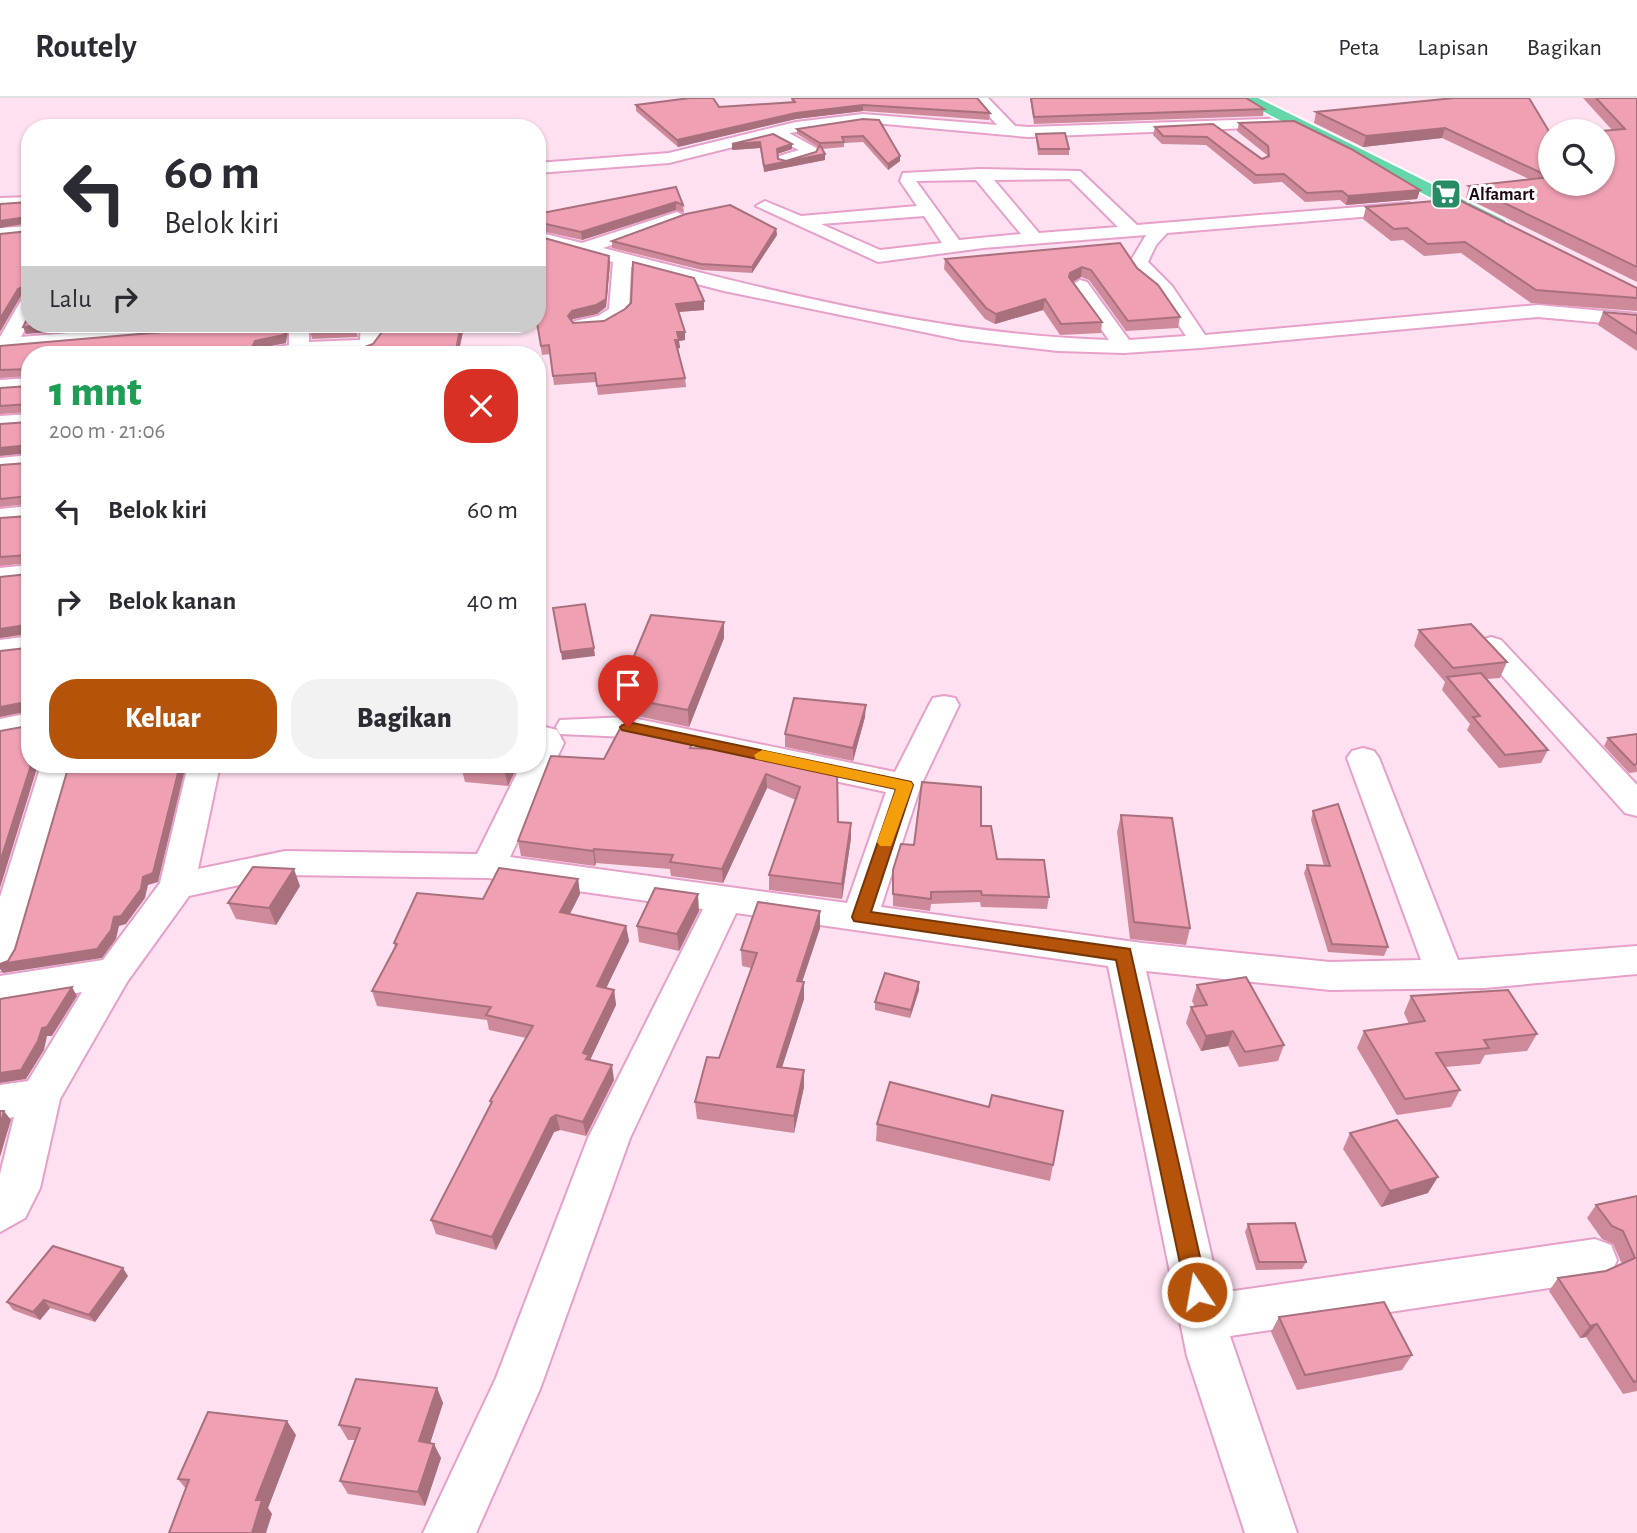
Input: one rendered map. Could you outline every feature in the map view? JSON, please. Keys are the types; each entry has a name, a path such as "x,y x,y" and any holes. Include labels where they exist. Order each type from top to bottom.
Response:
{"highway":[{"path":"1245,98 1518,235"}],"street":[{"path":"980,98 1010,130"},
{"path":"851,106 863,118"},
{"path":"546,167 669,158 774,132 863,118 1010,130 1294,122"},
{"path":"1213,123 1231,138"},
{"path":"774,132 810,149 809,152 785,159"},
{"path":"980,174 1034,239"},
{"path":"954,246 908,181 909,176 1074,174 1133,231"},
{"path":"0,204 21,203"},
{"path":"765,206 872,256 954,246 1457,203"},
{"path":"797,221 930,210"},
{"path":"583,249 677,217"},
{"path":"1161,229 1148,243 1139,262 1144,272 1165,290 1199,342"},
{"path":"0,233 21,232"},
{"path":"546,239 724,285 962,334 1058,345 1124,347 1199,342 1526,312 1579,313 1637,320"},
{"path":"582,325 604,321 619,311 618,289 623,259"},
{"path":"1080,286 1124,347"},
{"path":"3,345 21,316"},
{"path":"3,345 69,333"},
{"path":"0,387 21,386"},
{"path":"0,423 21,422"},
{"path":"0,465 21,463"},
{"path":"0,517 21,515"},
{"path":"0,576 21,574"},
{"path":"0,649 21,646"},
{"path":"1491,646 1637,805"},
{"path":"860,917 905,785 944,705"},
{"path":"0,729 21,725"},
{"path":"571,727 628,727 905,785"},
{"path":"1363,758 1445,975"},
{"path":"0,957 55,773"},
{"path":"0,1212 10,1204 18,1188 40,1096 114,972 168,902 177,886 202,773"},
{"path":"488,866 534,773"},
{"path":"177,886 285,863 488,866 1124,954 1330,976 1445,975 1637,960"},
{"path":"449,1533 516,1390 609,1138 725,900"},
{"path":"1124,954 1202,1318 1218,1379 1271,1533"},
{"path":"0,991 114,972"},
{"path":"0,1102 40,1096"},
{"path":"1202,1318 1595,1260"}],"building":[{"path":"713,98 719,107 795,102 792,98 977,98 990,113 863,105 796,113 677,140 636,105"},
{"path":"1031,98 1246,98 1264,109 1034,117"},
{"path":"1454,98 1529,98 1542,119 1538,119 1538,171 1445,128 1366,136 1316,112"},
{"path":"1596,98 1637,98 1637,267 1469,186 1538,178 1538,196 1615,196 1615,130 1625,129"},
{"path":"863,119 879,120 900,156 888,164 863,136 842,137 844,142 820,143 797,129"},
{"path":"1294,121 1351,149 1420,190 1348,196 1342,191 1307,193 1284,174 1256,175 1207,137 1163,136 1155,127 1213,124 1262,159 1269,156 1268,146 1239,123"},
{"path":"1065,133 1069,149 1039,149 1036,134"},
{"path":"773,134 792,144 777,149 778,159 786,161 816,152 820,145 825,154 764,166 760,142 732,144"},
{"path":"676,187 683,205 676,202 581,232 546,224 546,212"},
{"path":"1457,199 1637,288 1637,298 1536,290 1465,242 1428,244 1407,228 1394,229 1366,207"},
{"path":"21,203 21,218 0,221 0,204"},
{"path":"730,205 776,229 752,267 701,264 612,241 686,214"},
{"path":"21,232 21,288 0,319 0,234"},
{"path":"546,238 609,256 606,299 596,305 572,311 568,316 573,323 604,321 631,303 633,262 694,278 704,301 676,304 685,332 677,332 679,340 675,340 685,378 597,386 595,373 553,376 549,345 541,346 539,333 546,333"},
{"path":"1120,243 1137,268 1158,285 1180,317 1128,321 1091,270 1082,267 1070,273 1069,277 1102,322 1061,324 1045,299 996,314 986,308 945,259"},
{"path":"1603,312 1637,315 1637,334"},
{"path":"151,333 284,333 255,341 253,346 21,346 21,369 0,370 0,346"},
{"path":"381,333 459,333 457,346 368,346 373,344"},
{"path":"21,387 21,405 0,406 0,388"},
{"path":"21,423 21,446 0,448 0,424"},
{"path":"21,464 21,497 0,499 0,465"},
{"path":"21,516 21,556 0,557 0,518"},
{"path":"21,575 21,626 0,629 0,577"},
{"path":"585,604 594,648 561,652 553,608"},
{"path":"651,615 724,622 688,710 635,700 639,692 620,690"},
{"path":"1471,624 1507,662 1453,668 1419,630"},
{"path":"21,649 21,703 0,707 0,651"},
{"path":"1481,673 1548,750 1505,755 1473,717 1480,716 1447,677"},
{"path":"794,698 866,705 853,748 785,734"},
{"path":"622,725 694,740 690,748 742,750 837,770 838,822 851,823 842,884 769,875 800,787 766,774 722,869 670,862 673,855 593,851 518,841 551,756 604,759"},
{"path":"21,727 21,773 28,773 0,862 0,731"},
{"path":"1637,734 1637,764 1634,765 1608,738"},
{"path":"67,773 178,773 153,873 143,877 141,889 121,916 114,917 111,930 97,949 0,964 8,961 15,949"},
{"path":"922,782 981,787 981,826 991,826 997,859 1044,860 1049,897 982,895 981,891 931,892 931,899 893,894 893,870 901,844 914,845"},
{"path":"1338,804 1388,947 1332,944 1307,865 1330,866 1313,811"},
{"path":"1121,815 1172,818 1190,928 1134,922"},
{"path":"253,867 294,869 269,908 228,903"},
{"path":"499,868 578,879 560,912 626,926 597,986 614,990 583,1053 589,1055 586,1059 612,1065 583,1122 556,1115 551,1118 492,1237 431,1220 492,1102 490,1101 533,1026 486,1015 491,1007 372,991 397,944 394,943 417,893 483,899"},
{"path":"655,888 698,894 677,934 637,926"},
{"path":"758,902 820,911 797,981 804,982 777,1067 804,1070 794,1116 695,1102 707,1057 719,1058 757,953 741,950"},
{"path":"885,973 919,982 911,1010 875,1002"},
{"path":"1246,977 1284,1045 1245,1052 1233,1031 1206,1036 1191,1007 1207,1005 1197,985"},
{"path":"72,987 47,1027 42,1028 38,1041 21,1070 0,1073 0,999"},
{"path":"1508,990 1537,1034 1484,1040 1489,1048 1436,1053 1460,1090 1405,1099 1364,1031 1425,1021 1411,996"},
{"path":"890,1082 989,1107 992,1095 1063,1111 1053,1165 877,1124"},
{"path":"1397,1120 1438,1177 1390,1191 1350,1133"},
{"path":"1637,1196 1637,1381 1634,1382 1597,1324 1590,1326 1558,1278 1606,1271 1635,1258 1623,1231 1612,1226 1596,1205"},
{"path":"1295,1223 1306,1262 1259,1262 1248,1224"},
{"path":"53,1246 123,1268 89,1315 44,1300 33,1312 7,1302"},
{"path":"1384,1302 1412,1355 1305,1375 1279,1317"},
{"path":"356,1379 437,1388 419,1441 434,1444 418,1492 340,1481 360,1428 339,1425"},
{"path":"208,1412 287,1421 256,1500 262,1500 252,1533 169,1533 189,1480 178,1479"}],"slow traffic":[{"path":"762,755 905,785 886,842"}],"place":[{"name":"Alfamart","path":"1446,194"}],"route":[{"path":"628,727 905,785 860,917 1124,954 1197,1292"}]}
